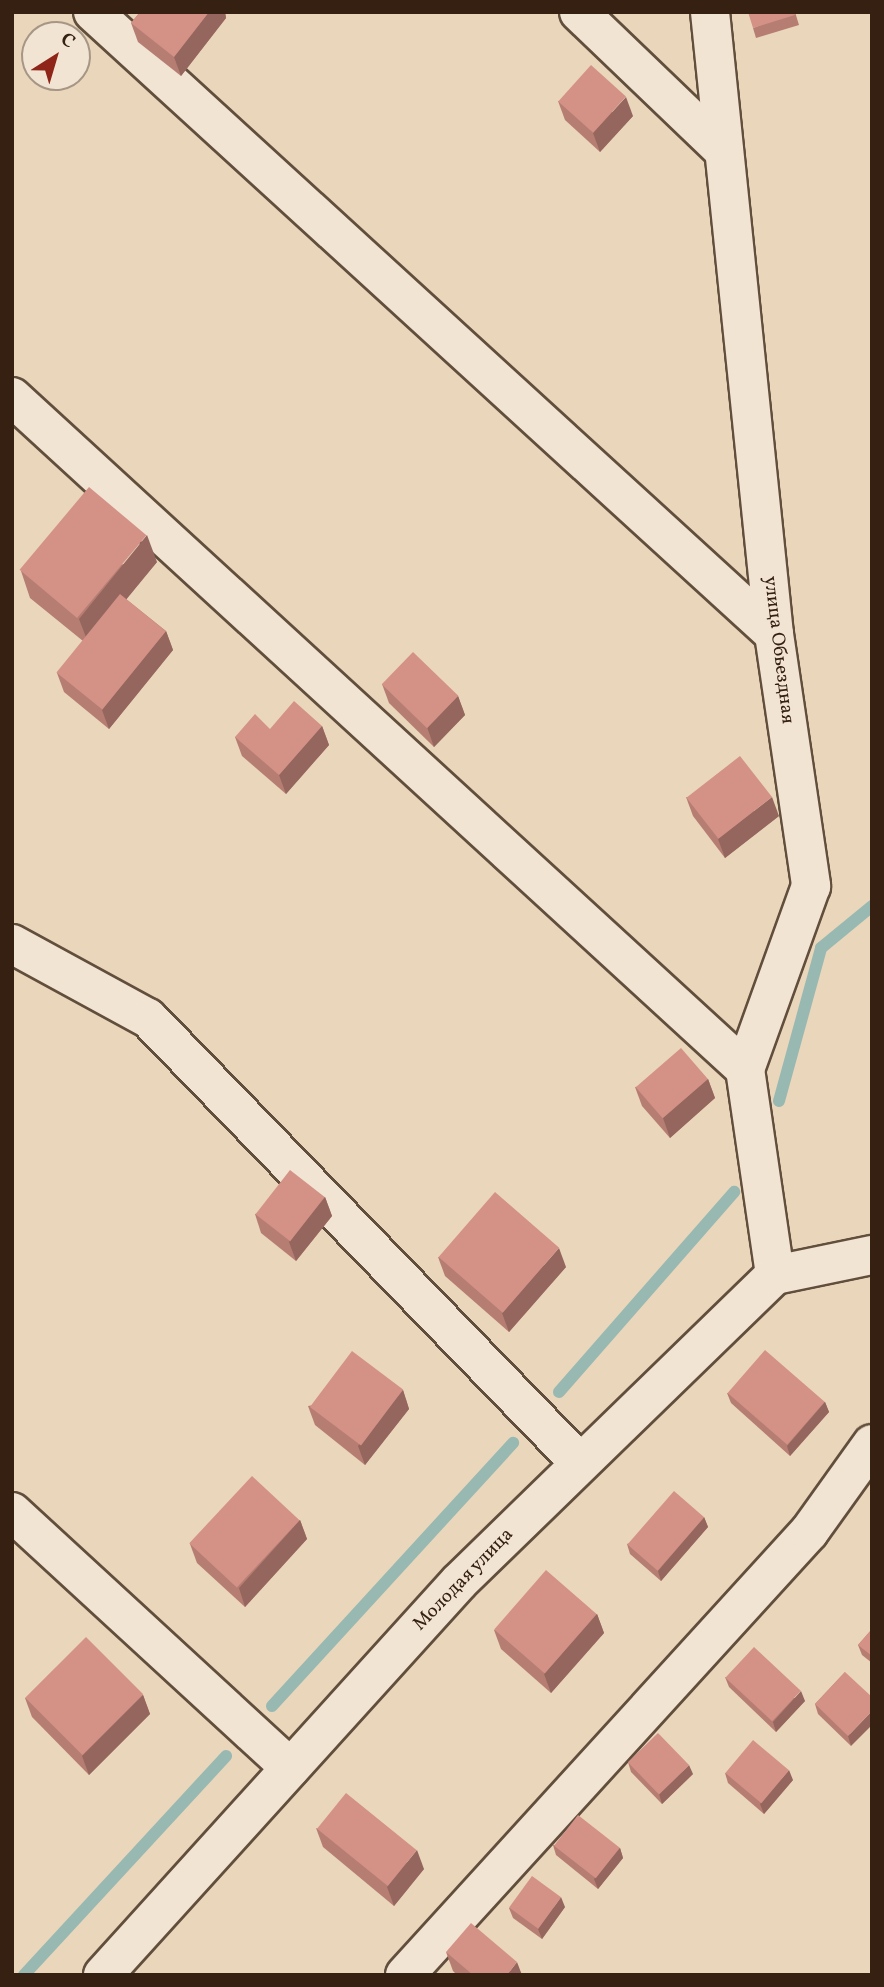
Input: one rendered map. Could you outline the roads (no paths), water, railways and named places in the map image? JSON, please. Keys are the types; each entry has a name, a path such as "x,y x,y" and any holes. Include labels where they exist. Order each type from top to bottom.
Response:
{"street":[{"path":"93,12 774,634"},
{"path":"579,12 724,151"},
{"name":"улица Обьездная","path":"710,12 774,634 811,886 746,1069 775,1275"},
{"path":"12,397 746,1069"},
{"path":"12,944 148,1018 580,1463"},
{"path":"775,1275 872,1255"},
{"name":"Молодая улица","path":"103,1975 459,1582 775,1275"},
{"path":"405,1975 809,1532 872,1444"},
{"path":"12,1512 290,1769"}],"waterway":[{"path":"779,1101 821,948 872,906"},
{"path":"559,1392 734,1192"},
{"path":"272,1706 513,1443"},
{"path":"24,1975 226,1756"}]}
